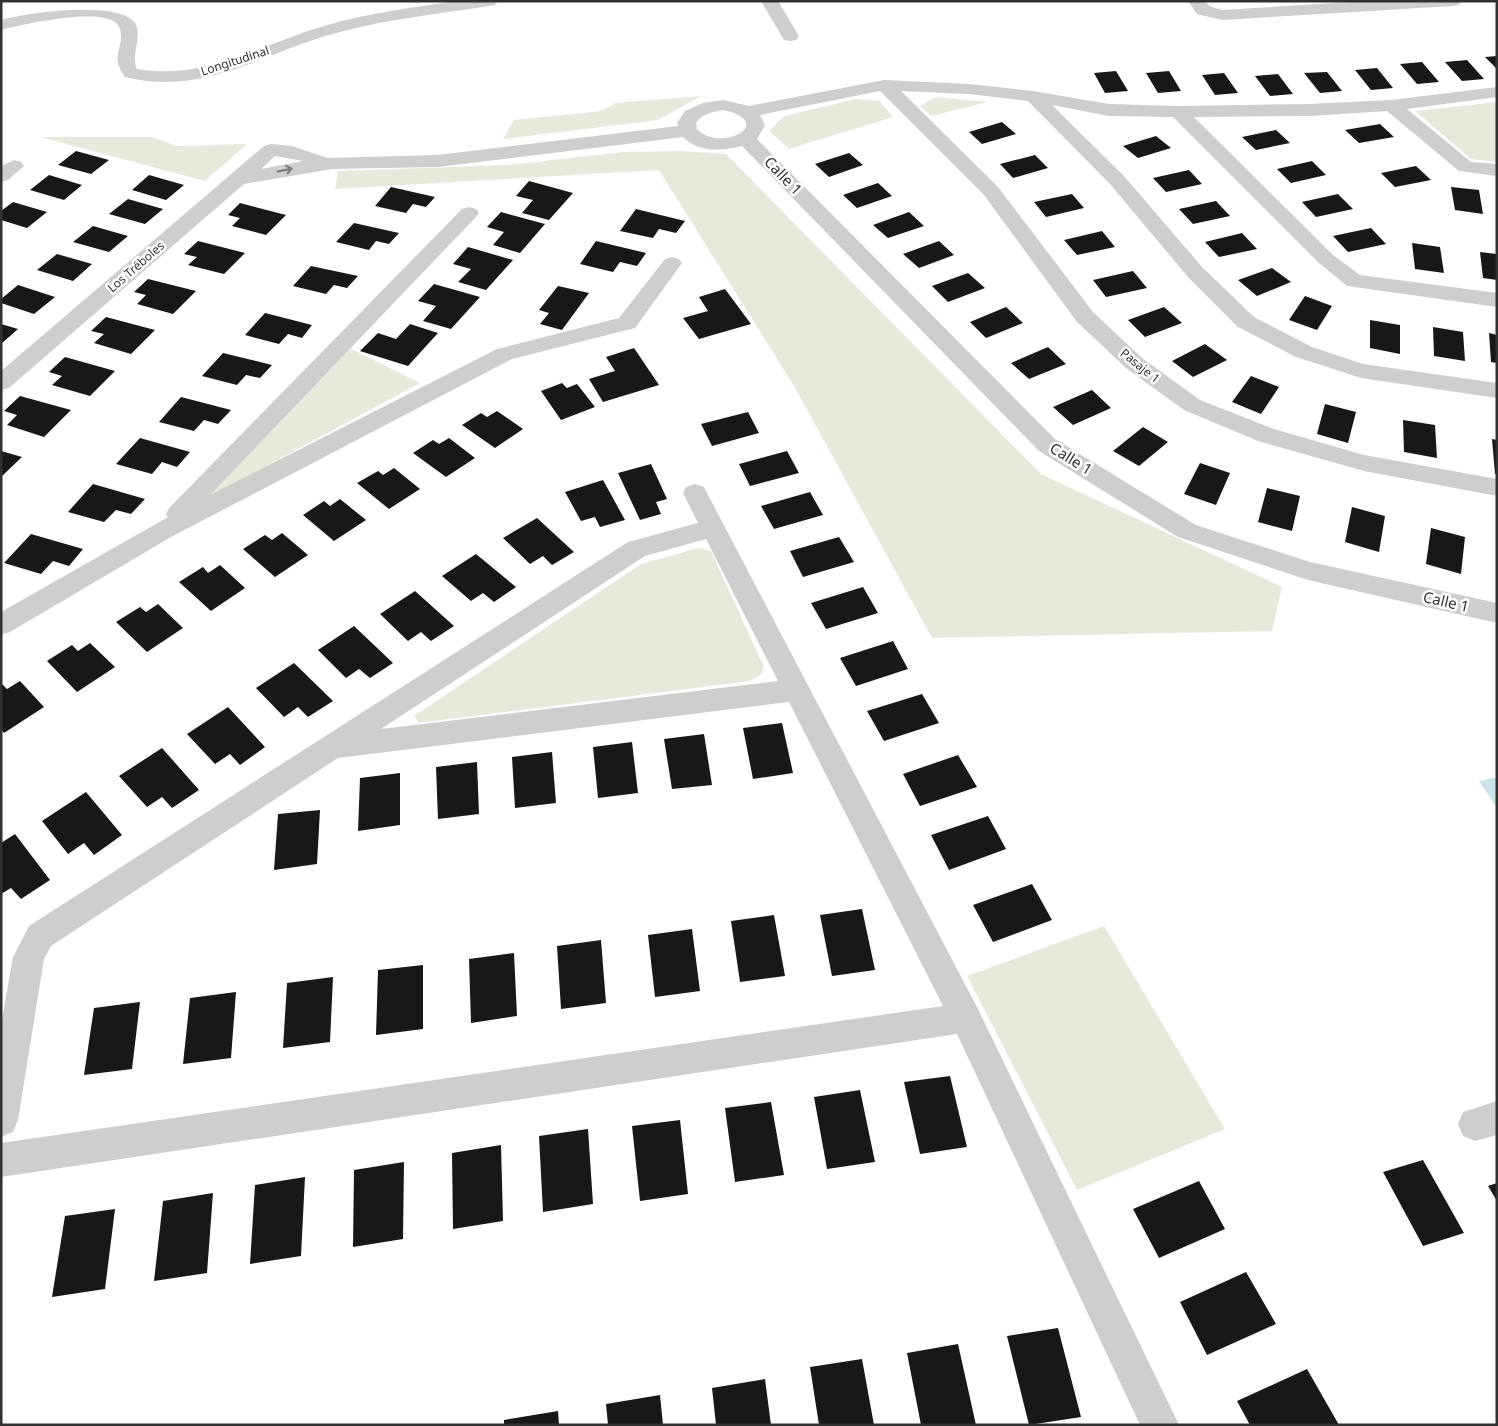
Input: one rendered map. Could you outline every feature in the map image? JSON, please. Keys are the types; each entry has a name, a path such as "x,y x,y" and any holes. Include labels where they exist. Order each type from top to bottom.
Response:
{"street":[{"name":"Longitudinal","path":"1,25 28,17 58,12 90,10 116,13 126,22 130,39 125,62 130,73 146,78 170,77 215,70 331,29 489,1"},
{"path":"769,1 790,36"},
{"path":"1196,1 1203,10 1222,15 1453,1"},
{"path":"748,112 755,121 755,130 746,139 730,144 712,144 696,139 686,131 685,123 689,116 698,110 723,106 748,112 884,86 969,89 1033,96 1109,110 1178,112 1310,110 1391,105 1497,92"},
{"name":"Pasaje 1","path":"884,86 991,191 1085,317 1134,363 1192,405 1266,435 1364,463 1497,488"},
{"path":"1033,96 1117,180 1195,272 1246,322 1304,352 1361,371 1497,391"},
{"path":"1391,105 1466,167 1497,170"},
{"path":"1178,112 1326,259 1354,281 1497,300"},
{"path":"238,179 332,163 438,161 686,131"},
{"name":"Calle 1","path":"746,139 1047,445 1187,531 1308,571 1497,613"},
{"name":"Los Tréboles","path":"1,383 271,150 292,152 332,163"},
{"path":"162,531 469,213"},
{"path":"1,625 162,531 505,354 627,323 672,263"},
{"path":"695,493 795,690 966,1018 1160,1425"},
{"path":"1,1120 29,957 40,936 637,549 713,528"},
{"path":"332,746 795,690"},
{"path":"1,1160 966,1018"}],"shaded area":[{"path":"701,96 658,120 503,139 514,120 602,111 615,103"},
{"path":"936,97 987,102 931,116 920,106"},
{"path":"856,99 879,101 893,117 789,149 769,131 784,116"},
{"path":"1497,102 1497,162 1471,159 1415,111"},
{"path":"40,137 153,137 176,146 247,144 205,181"},
{"path":"680,151 726,154 1041,474 1282,587 1272,631 932,638 794,386 659,170 335,189 338,171 509,165 622,152"},
{"path":"348,347 420,383 207,498"},
{"path":"699,548 711,551 764,667 761,675 750,681 419,723 414,716 641,564"},
{"path":"1104,926 1225,1129 1077,1190 967,976"}],"water":[{"path":"1497,777 1497,808 1479,781"}],"building":[{"path":"1497,56 1497,69 1485,57"},
{"path":"1467,60 1484,79 1462,81 1445,62"},
{"path":"1422,62 1439,82 1417,84 1400,64"},
{"path":"1377,68 1393,88 1371,90 1355,70"},
{"path":"1116,71 1128,91 1105,93 1094,73"},
{"path":"1169,71 1181,91 1158,93 1146,73"},
{"path":"1327,72 1342,91 1320,93 1304,73"},
{"path":"1224,73 1238,93 1215,95 1202,75"},
{"path":"1278,74 1293,94 1270,96 1255,76"},
{"path":"1002,122 1016,134 982,144 969,132"},
{"path":"1380,124 1394,137 1359,143 1345,130"},
{"path":"1276,130 1290,143 1256,150 1242,137"},
{"path":"1156,136 1171,148 1138,158 1123,146"},
{"path":"76,151 109,160 91,174 58,165"},
{"path":"849,153 863,165 829,177 815,164"},
{"path":"1035,155 1048,168 1013,178 1000,164"},
{"path":"1312,161 1326,175 1291,183 1277,169"},
{"path":"1416,166 1431,180 1395,187 1381,173"},
{"path":"1189,170 1202,184 1166,192 1153,178"},
{"path":"49,175 82,185 64,200 30,190"},
{"path":"149,175 184,185 166,200 132,190"},
{"path":"529,181 573,193 549,220 522,213 533,200 516,196"},
{"path":"878,183 892,196 857,208 843,195"},
{"path":"391,187 435,197 426,207 413,204 406,213 375,206"},
{"path":"1451,187 1479,190 1483,214 1455,210"},
{"path":"1072,194 1084,208 1046,217 1034,202"},
{"path":"1338,194 1353,209 1316,217 1302,202"},
{"path":"128,199 163,209 145,224 109,214"},
{"path":"1216,201 1230,216 1193,224 1179,209"},
{"path":"13,202 47,212 27,228 1,220 1,211"},
{"path":"240,203 286,215 266,235 232,226 240,218 228,215"},
{"path":"636,209 685,221 676,233 659,229 653,238 620,231"},
{"path":"501,212 545,224 520,253 493,245 504,232 487,227"},
{"path":"909,212 924,226 888,238 873,225"},
{"path":"354,223 399,233 389,244 376,241 369,250 336,242"},
{"path":"93,226 128,236 109,252 73,242"},
{"path":"1371,228 1386,244 1348,252 1333,236"},
{"path":"1102,231 1115,247 1077,255 1064,240"},
{"path":"1242,233 1257,249 1219,257 1205,242"},
{"path":"198,241 245,253 224,274 188,265 197,257 184,254"},
{"path":"596,241 646,253 637,266 620,262 613,272 580,264"},
{"path":"939,241 954,255 919,268 903,254"},
{"path":"1412,243 1440,247 1444,273 1415,269"},
{"path":"468,247 513,260 486,290 458,282 471,269 453,264"},
{"path":"1480,252 1497,254 1497,280 1483,278"},
{"path":"57,254 92,264 73,281 37,270"},
{"path":"311,266 358,276 347,288 334,285 326,294 293,286"},
{"path":"1272,268 1291,282 1257,296 1238,280"},
{"path":"1133,271 1147,288 1106,297 1093,280"},
{"path":"968,273 985,288 948,302 932,286"},
{"path":"148,279 196,291 173,314 137,304 146,295 134,292"},
{"path":"434,284 480,297 451,329 423,321 436,306 418,301"},
{"path":"18,285 55,297 34,314 1,303 1,299"},
{"path":"558,286 589,293 562,330 540,324 549,313 539,310"},
{"path":"725,289 751,324 699,339 683,318 708,311 699,297"},
{"path":"1305,296 1332,306 1317,330 1289,320"},
{"path":"1006,307 1023,323 986,338 970,322"},
{"path":"1164,307 1182,323 1145,337 1128,320"},
{"path":"265,313 312,325 302,338 288,334 279,344 245,335"},
{"path":"106,317 155,330 131,354 94,343 104,334 91,331"},
{"path":"1370,320 1400,325 1400,354 1370,348"},
{"path":"1,324 18,329 1,344"},
{"path":"410,324 438,333 408,366 360,351 378,333 396,339"},
{"path":"1433,327 1463,332 1465,361 1434,356"},
{"path":"1489,333 1497,335 1497,363 1491,362"},
{"path":"1205,344 1227,360 1193,377 1172,361"},
{"path":"1048,347 1066,364 1029,379 1011,363"},
{"path":"634,348 659,385 603,402 589,379 615,371 606,357"},
{"path":"223,353 272,365 260,378 246,375 237,385 202,376"},
{"path":"65,357 115,371 90,396 52,385 62,376 49,372"},
{"path":"1251,376 1279,387 1261,414 1232,402"},
{"path":"562,383 567,388 577,384 595,407 561,420 541,391"},
{"path":"1092,390 1111,408 1073,425 1053,407"},
{"path":"20,396 71,410 44,437 7,425 17,415 4,411"},
{"path":"181,397 231,410 218,424 204,420 194,431 159,422"},
{"path":"1325,404 1356,412 1348,443 1317,434"},
{"path":"497,411 523,429 495,448 462,425 481,413 487,417"},
{"path":"748,412 759,433 712,446 701,424"},
{"path":"1403,420 1435,425 1437,458 1404,452"},
{"path":"1143,427 1168,442 1139,466 1113,451"},
{"path":"140,438 190,452 177,467 162,462 152,474 116,464"},
{"path":"449,438 475,458 446,477 413,453 433,440 439,444"},
{"path":"1492,439 1497,440 1497,474 1495,474"},
{"path":"1,451 22,457 1,477"},
{"path":"787,451 799,473 750,486 739,464"},
{"path":"1200,463 1230,473 1216,505 1184,494"},
{"path":"651,464 667,499 656,502 661,514 640,520 618,473"},
{"path":"394,468 420,489 389,509 357,483 378,471 383,475"},
{"path":"603,480 625,520 600,527 595,517 581,521 565,492"},
{"path":"93,484 145,499 131,514 116,510 104,522 68,512"},
{"path":"1267,488 1300,496 1292,531 1258,522"},
{"path":"810,492 823,515 774,529 761,506"},
{"path":"340,499 366,520 334,541 303,515 324,501 330,506"},
{"path":"1352,507 1385,516 1379,552 1345,542"},
{"path":"537,518 574,552 552,565 543,556 530,564 503,538"},
{"path":"1431,528 1465,537 1461,574 1426,564"},
{"path":"282,533 308,555 275,577 243,549 265,535 272,540"},
{"path":"31,534 83,549 69,566 53,561 41,574 4,563"},
{"path":"839,537 854,562 803,577 790,551"},
{"path":"476,554 516,587 494,602 483,593 471,601 442,576"},
{"path":"220,565 245,588 211,611 179,582 203,567 208,573"},
{"path":"863,587 878,613 826,629 811,603"},
{"path":"415,591 454,626 431,641 421,632 408,641 380,614"},
{"path":"158,604 183,628 147,652 116,622 140,607 146,612"},
{"path":"354,626 393,663 370,678 359,669 346,678 318,650"},
{"path":"893,641 908,669 856,686 840,658"},
{"path":"90,643 115,667 77,692 47,661 72,645 78,651"},
{"path":"294,663 333,701 308,717 298,707 284,717 256,688"},
{"path":"20,681 44,707 4,733 1,729 1,683 7,689"},
{"path":"922,694 939,723 884,741 867,711"},
{"path":"228,707 265,747 240,765 230,754 215,764 187,734"},
{"path":"782,723 793,773 753,779 743,728"},
{"path":"704,734 712,785 672,789 664,739"},
{"path":"632,742 638,793 598,798 593,747"},
{"path":"162,748 199,790 172,808 162,797 147,807 119,776"},
{"path":"552,752 556,803 515,808 512,757"},
{"path":"958,755 977,787 920,806 903,774"},
{"path":"477,762 479,814 438,819 436,767"},
{"path":"400,773 400,825 358,831 360,778"},
{"path":"86,792 122,835 94,855 84,843 68,854 42,821"},
{"path":"320,810 317,864 274,870 278,814"},
{"path":"988,816 1006,849 949,870 931,835"},
{"path":"15,834 50,880 21,899 11,888 1,894 1,843"},
{"path":"1032,884 1052,920 993,942 973,905"},
{"path":"862,909 875,970 832,976 820,915"},
{"path":"774,915 785,976 740,982 731,921"},
{"path":"692,929 700,991 655,997 648,935"},
{"path":"601,940 606,1003 561,1009 557,946"},
{"path":"514,953 517,1016 471,1023 469,959"},
{"path":"423,965 423,1029 376,1035 378,970"},
{"path":"333,977 330,1042 283,1048 287,983"},
{"path":"236,992 231,1058 183,1064 190,998"},
{"path":"140,1002 132,1069 84,1075 94,1008"},
{"path":"950,1076 967,1147 920,1154 904,1082"},
{"path":"860,1090 875,1162 827,1169 814,1097"},
{"path":"771,1102 784,1175 735,1182 725,1108"},
{"path":"680,1120 688,1194 640,1201 632,1126"},
{"path":"588,1129 593,1204 543,1212 539,1136"},
{"path":"501,1145 503,1221 453,1229 452,1153"},
{"path":"1423,1160 1464,1233 1423,1246 1383,1172"},
{"path":"404,1162 403,1239 353,1247 354,1170"},
{"path":"305,1177 301,1256 250,1264 255,1185"},
{"path":"1199,1181 1225,1229 1159,1258 1133,1209"},
{"path":"1497,1183 1497,1201 1488,1186"},
{"path":"213,1193 207,1273 154,1281 163,1201"},
{"path":"115,1209 105,1289 52,1297 65,1216"},
{"path":"1246,1272 1276,1324 1207,1355 1180,1302"},
{"path":"1058,1328 1081,1417 1029,1425 1007,1336"},
{"path":"958,1344 976,1425 921,1425 907,1353"},
{"path":"862,1359 874,1425 819,1425 810,1367"},
{"path":"1307,1369 1339,1425 1250,1425 1237,1401"},
{"path":"765,1379 771,1425 716,1425 712,1388"},
{"path":"660,1395 663,1425 608,1425 606,1404"},
{"path":"558,1411 559,1425 504,1425 504,1420"}]}
